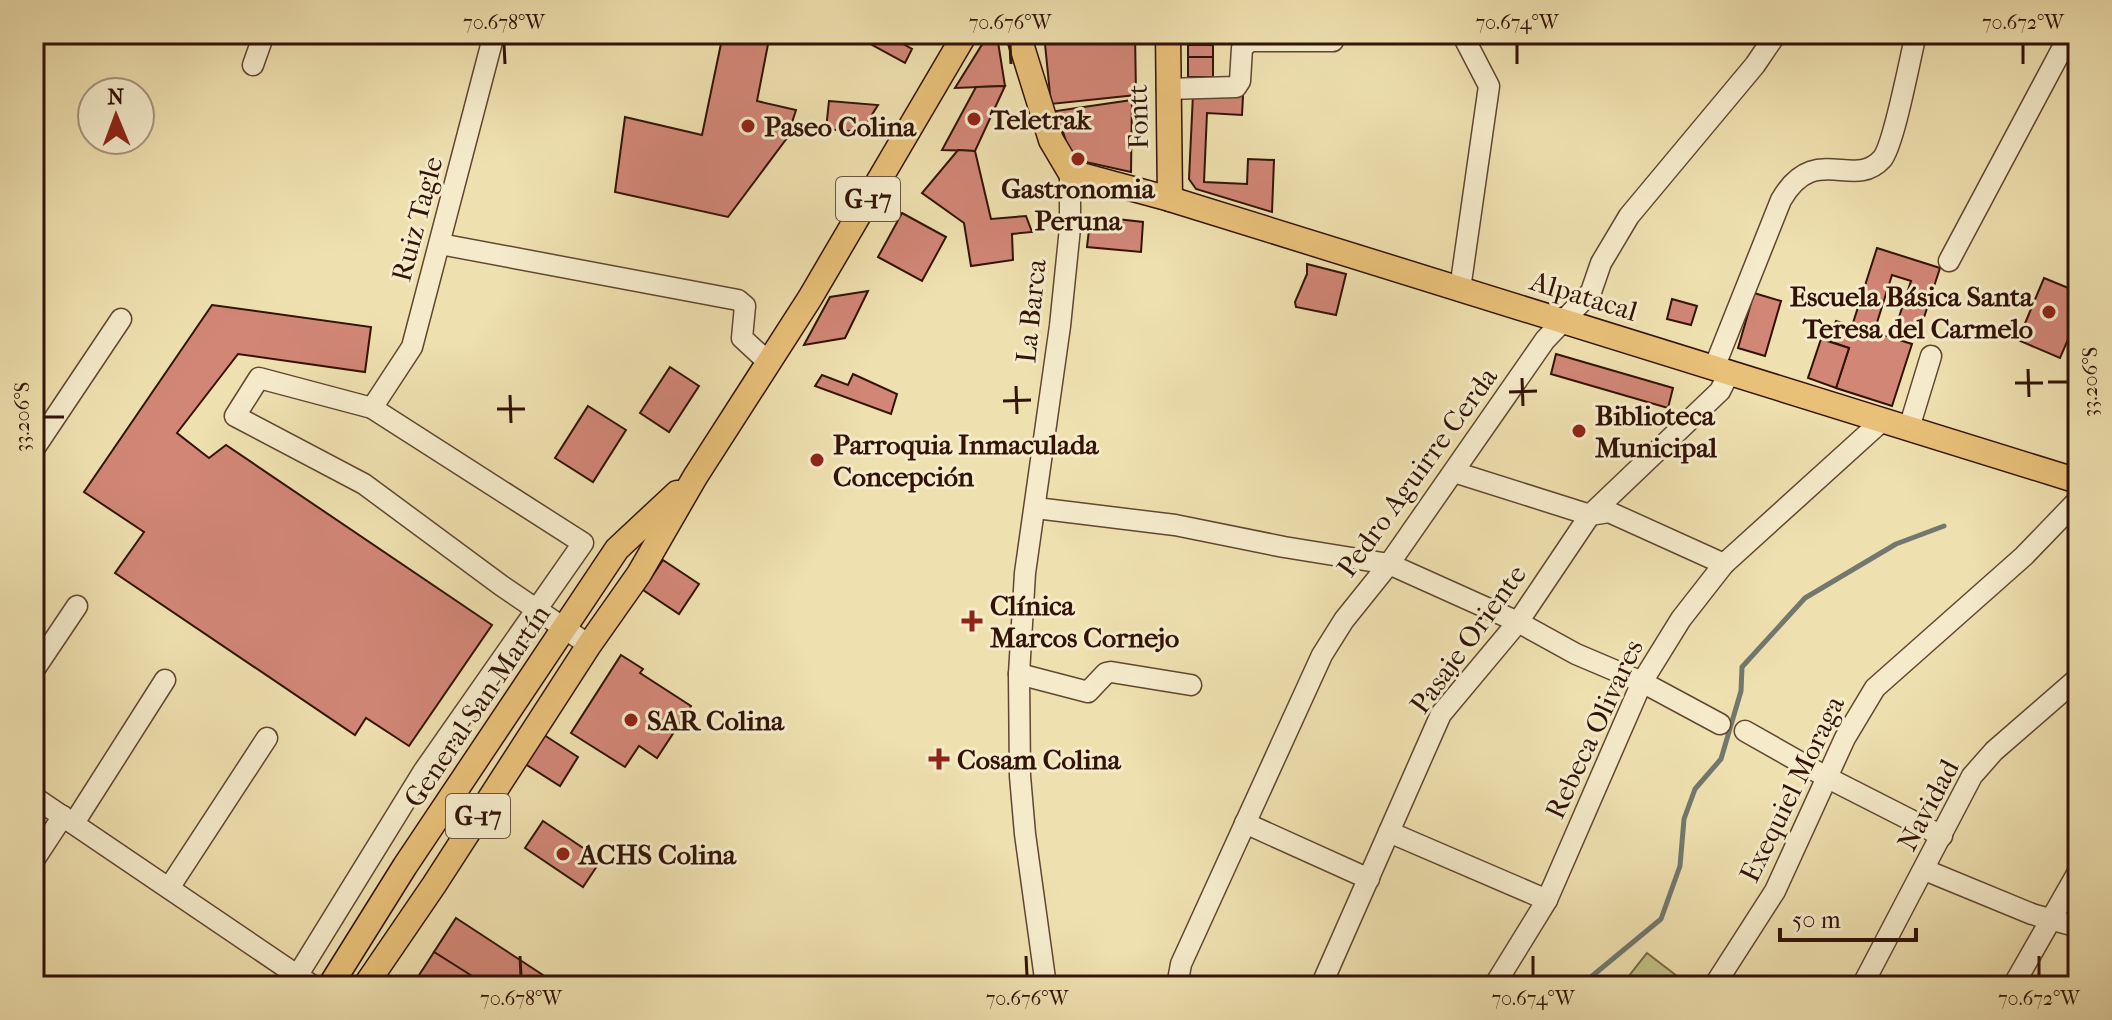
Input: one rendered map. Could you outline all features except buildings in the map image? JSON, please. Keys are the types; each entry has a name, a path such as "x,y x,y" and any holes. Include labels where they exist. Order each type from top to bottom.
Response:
{"main road":[{"name":"General San Martín","path":"365,986 639,574 695,477 810,298 965,34"},
{"name":"La Barca","path":"1018,34 1051,140 1070,172"},
{"name":"Fontt","path":"1168,34 1170,199"},
{"name":"Alpatacal","path":"1070,172 1170,199 2078,481"},
{"name":"General San Martín","path":"330,986 405,866 617,549 695,477"}],"street":[{"path":"253,65 264,34"},
{"name":"Ruiz Tagle","path":"372,408 412,347 494,34"},
{"path":"1460,289 1489,86 1462,34"},
{"name":"Pedro Aguirre Cerda","path":"1177,986 1181,964 1245,823 1322,655 1344,620 1389,564 1545,340 1591,292 1601,263 1629,216 1755,65 1776,34"},
{"name":"Pasaje Oriente","path":"1321,986 1441,714 1518,622 1590,515 1720,391 1722,370 1781,200 1790,184 1802,174 1815,169 1863,171 1872,168 1888,152 1916,34"},
{"path":"1949,261 2070,34"},
{"path":"1167,89 1236,87 1240,81 1242,48 1250,41 1333,41"},
{"name":"La Barca","path":"1046,986 1025,834 1020,776 1019,674 1025,573 1060,326 1070,228 1070,172"},
{"path":"440,244 738,300 745,306 742,338 768,362"},
{"path":"34,449 41,425 121,319"},
{"path":"1909,428 1931,356"},
{"path":"34,797 301,982 423,772 537,611 583,543 372,408 259,378 235,416 364,484 537,611 589,645"},
{"name":"Rebeca Olivares","path":"1494,986 1547,900 1642,682 1681,619 1724,564 1883,420"},
{"path":"1454,472 1590,515 1609,512 1724,564"},
{"name":"Exequiel Moraga","path":"1714,986 1775,891 1845,738 1875,688 2024,556 2078,500"},
{"path":"1036,508 1175,525 1389,564 1518,622 1576,654 1642,682 1720,724"},
{"path":"34,670 77,606"},
{"path":"1019,674 1088,692 1106,673 1111,672 1191,685"},
{"name":"Navidad","path":"1862,986 1925,870 1964,789 1982,763 2078,678"},
{"path":"34,860 68,820 165,680"},
{"path":"1745,731 1828,778 1942,836"},
{"path":"169,888 267,738"},
{"path":"1245,823 1369,879"},
{"path":"1389,832 1547,900"},
{"path":"1925,870 2032,914 2078,927"},
{"path":"2013,986 2078,872"}],"shaded area":[{"path":"1647,953 1690,986 1621,986"}],"waterway":[{"path":"1580,986 1661,919 1680,866 1684,819 1695,789 1721,759 1741,691 1742,667 1805,598 1896,544 1944,526"}],"place":[{"name":"Teletrak","path":"974,119"},
{"name":"Paseo Colina","path":"748,126"},
{"name":"Gastronomia Peruna","path":"1078,159"},
{"name":"Escuela Básica Santa Teresa del Carmelo","path":"2049,312"},
{"name":"Biblioteca Municipal","path":"1579,431"},
{"name":"Parroquia Inmaculada Concepción","path":"817,460"},
{"name":"Clínica Marcos Cornejo","path":"972,621"},
{"name":"SAR Colina","path":"631,720"},
{"name":"Cosam Colina","path":"939,759"},
{"name":"ACHS Colina","path":"563,854"}]}
